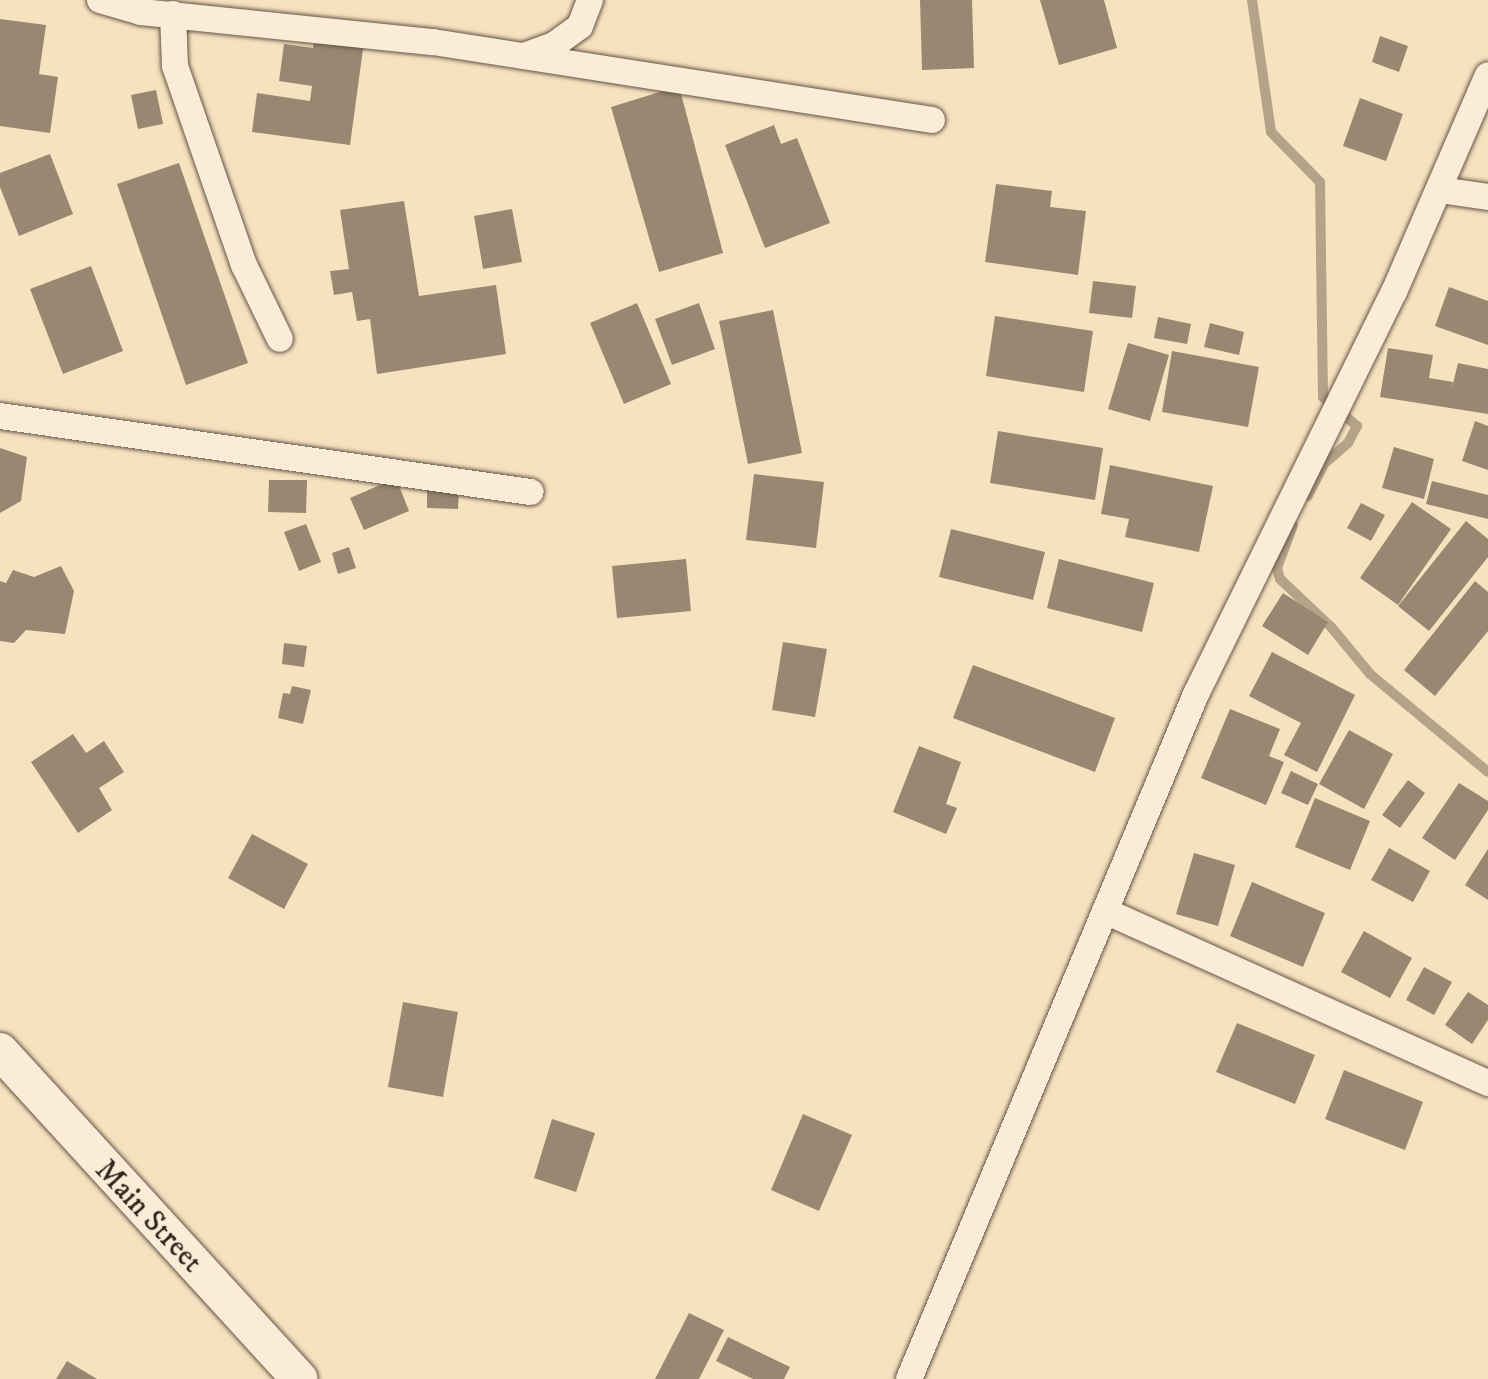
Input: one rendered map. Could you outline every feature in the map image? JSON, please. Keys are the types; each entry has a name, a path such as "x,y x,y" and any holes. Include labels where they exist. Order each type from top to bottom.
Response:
{"main road":[{"name":"Main Street","path":"0,1051 299,1379"}],"street":[{"path":"100,0 173,14 521,57 932,120"},
{"path":"521,57 554,45 580,26 590,0"},
{"path":"173,14 175,66 244,265 280,339"},
{"path":"909,1379 1218,645 1440,190 1488,75"},
{"path":"1440,190 1488,197"},
{"path":"0,416 531,492"},
{"path":"1105,911 1488,1083"}],"building":[{"path":"920,0 972,0 974,68 922,70"},
{"path":"1040,0 1104,0 1117,48 1059,65"},
{"path":"0,19 46,25 39,74 58,77 50,133 0,126"},
{"path":"315,35 364,42 350,145 252,132 257,93 310,101 312,86 279,81 284,44 313,48"},
{"path":"1380,36 1408,46 1399,72 1372,62"},
{"path":"679,86 723,253 659,272 611,107"},
{"path":"156,90 163,124 138,129 131,95"},
{"path":"1360,98 1403,114 1386,161 1343,146"},
{"path":"774,125 781,144 797,138 830,223 765,248 725,145"},
{"path":"50,154 73,214 19,236 0,187 0,173"},
{"path":"179,163 248,363 186,385 117,184"},
{"path":"996,184 1052,191 1050,207 1086,211 1078,275 985,262"},
{"path":"404,201 419,296 496,285 506,354 377,374 370,319 357,321 352,292 334,295 330,271 349,269 340,210"},
{"path":"512,209 522,262 483,269 474,216"},
{"path":"91,266 123,351 63,374 30,289"},
{"path":"1093,281 1136,286 1132,318 1089,313"},
{"path":"1449,287 1488,301 1488,345 1435,326"},
{"path":"637,303 671,384 624,404 590,323"},
{"path":"699,303 715,349 672,365 655,319"},
{"path":"773,310 802,453 748,464 719,321"},
{"path":"995,316 1093,331 1084,392 986,376"},
{"path":"1158,317 1191,324 1187,344 1154,338"},
{"path":"1210,323 1244,332 1239,355 1204,347"},
{"path":"1128,343 1169,355 1150,421 1108,409"},
{"path":"1388,348 1433,355 1429,378 1453,382 1451,392 1458,363 1488,369 1488,414 1380,397"},
{"path":"1172,351 1259,367 1248,427 1162,412"},
{"path":"1475,421 1488,426 1488,470 1462,461"},
{"path":"998,431 1103,448 1095,500 990,483"},
{"path":"1394,447 1434,459 1424,499 1382,488"},
{"path":"0,448 27,457 21,501 0,513"},
{"path":"1110,465 1213,486 1199,552 1125,537 1129,519 1101,514"},
{"path":"754,474 824,482 816,548 746,540"},
{"path":"396,478 409,511 364,530 350,498"},
{"path":"269,480 307,480 306,513 268,512"},
{"path":"1432,481 1488,495 1488,519 1426,504"},
{"path":"427,489 459,489 458,509 427,508"},
{"path":"1412,502 1451,529 1398,605 1360,578"},
{"path":"1361,503 1385,515 1371,541 1347,528"},
{"path":"1466,521 1488,539 1488,557 1429,631 1398,606"},
{"path":"306,524 321,562 299,571 284,532"},
{"path":"951,529 1045,552 1033,600 939,577"},
{"path":"349,547 356,568 338,574 332,553"},
{"path":"686,559 691,611 617,618 612,566"},
{"path":"1059,559 1154,583 1142,632 1047,608"},
{"path":"61,566 74,591 65,634 26,630 14,643 0,641 0,581 6,583 13,570 34,577"},
{"path":"1475,581 1488,592 1488,631 1435,696 1404,670"},
{"path":"1283,593 1328,622 1308,655 1262,626"},
{"path":"783,642 827,649 815,717 772,710"},
{"path":"284,643 307,646 304,667 282,664"},
{"path":"1272,652 1355,695 1317,772 1284,755 1301,723 1249,696"},
{"path":"973,665 1115,718 1095,772 953,718"},
{"path":"292,686 311,690 303,724 278,718 283,693 290,694"},
{"path":"1230,709 1280,729 1269,756 1284,762 1266,805 1201,778"},
{"path":"1349,730 1393,754 1364,809 1319,784"},
{"path":"73,734 86,753 104,741 124,772 99,788 112,810 78,833 31,762"},
{"path":"919,746 961,762 946,804 957,808 946,834 893,812"},
{"path":"1291,771 1318,784 1308,805 1281,793"},
{"path":"1408,780 1425,793 1400,828 1382,815"},
{"path":"1459,783 1488,801 1488,810 1455,860 1422,838"},
{"path":"1315,798 1370,821 1350,870 1295,847"},
{"path":"252,834 308,864 284,909 228,878"},
{"path":"1389,848 1430,871 1413,902 1371,880"},
{"path":"1488,849 1488,900 1465,885"},
{"path":"1194,853 1235,865 1218,926 1176,914"},
{"path":"1252,882 1325,913 1303,967 1230,936"},
{"path":"1364,931 1412,958 1390,998 1341,972"},
{"path":"1424,967 1452,982 1434,1015 1406,1000"},
{"path":"1468,992 1488,1005 1488,1020 1472,1044 1445,1025"},
{"path":"403,1002 458,1012 443,1097 388,1087"},
{"path":"1237,1023 1315,1055 1295,1104 1216,1072"},
{"path":"1344,1070 1423,1102 1405,1150 1325,1119"},
{"path":"803,1114 852,1135 819,1211 771,1190"},
{"path":"552,1119 595,1133 576,1192 534,1178"},
{"path":"689,1313 724,1330 699,1379 655,1379"},
{"path":"728,1337 790,1367 784,1379 753,1379 716,1361"},
{"path":"67,1361 97,1379 56,1379"}],"waterway":[{"path":"1252,0 1271,132 1320,182 1323,397 1357,426 1348,443 1324,464 1308,496"},
{"path":"1293,525 1277,568 1280,579 1332,628 1370,674 1488,772"}]}
